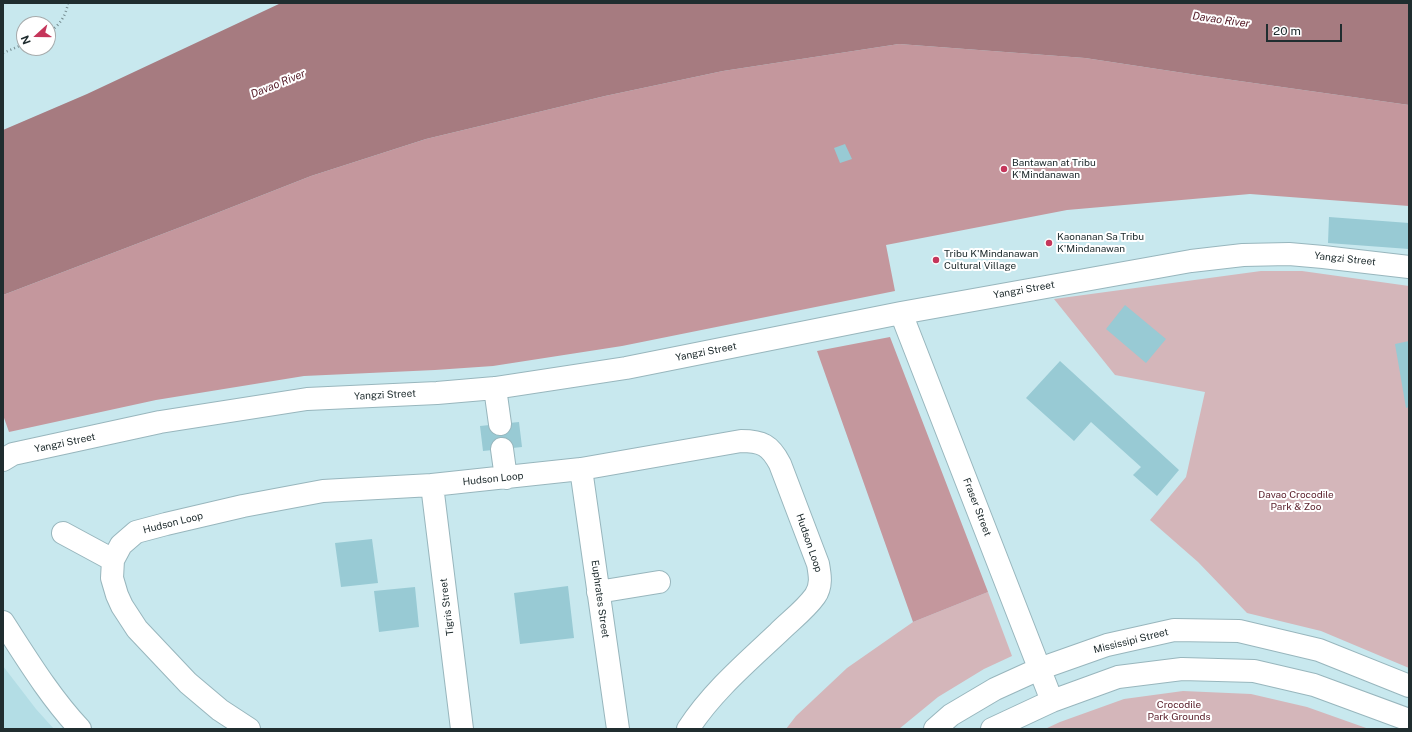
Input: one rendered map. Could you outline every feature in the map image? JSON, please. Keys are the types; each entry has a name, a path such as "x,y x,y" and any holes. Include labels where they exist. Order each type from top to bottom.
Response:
{"street":[{"name":"Yangzi Street","path":"3,460 13,454 160,422 307,399 437,393 495,388 626,368 901,313 1191,261 1243,255 1289,254 1409,267"},
{"name":"Fraser Street","path":"901,313 1052,701"},
{"path":"495,388 500,424"},
{"name":"Hudson Loop","path":"249,729 220,710 188,683 137,629 122,606 112,578 113,560 121,545 136,532 243,506 323,492 432,485 506,478 581,469 741,441 753,441 765,445 774,453 780,464 818,564 820,586 816,596 805,608 736,672 715,694 698,714 688,729"},
{"path":"502,449 506,478"},
{"name":"Euphrates Street","path":"581,469 618,729"},
{"name":"Tigris Street","path":"432,485 462,729"},
{"path":"62,532 113,560"},
{"path":"598,592 659,582"},
{"path":"3,622 32,667 69,717 80,729"},
{"name":"Mississipi Street","path":"935,729 951,715 995,689 1039,669 1107,645 1174,630 1239,631 1319,650 1409,686"},
{"path":"992,729 1052,701 1118,677 1182,669 1254,671 1314,685 1409,720"}],"path":[{"path":"56,28 66,14 68,3"},
{"path":"3,53 16,47"}],"shaded area":[{"path":"899,44 1085,58 1409,105 1409,206 1250,194 1067,210 886,245 895,291 622,346 493,366 304,376 156,400 9,432 3,415 3,295 311,176 426,139 605,96 723,71"},
{"path":"890,337 988,592 913,622 817,351"},
{"path":"3,666 36,709 54,729 3,729"}],"green space":[{"name":"Davao Crocodile Park & Zoo","path":"1261,271 1302,271 1409,286 1409,668 1321,631 1247,613 1198,562 1150,520 1186,477 1205,392 1115,375 1054,299"},
{"path":"988,592 1012,656 984,669 938,697 899,729 786,729 796,716 847,668 913,622"},
{"name":"Crocodile Park Grounds","path":"1183,691 1251,694 1307,707 1369,729 1045,729 1060,722 1124,699"}],"water":[{"name":"Davao River","path":"281,3 1409,3 1409,105 1085,58 899,44 723,71 605,96 426,139 311,176 3,295 3,130 87,94"}],"building":[{"path":"845,144 852,159 840,163 834,148"},
{"path":"1329,217 1409,223 1409,249 1328,243"},
{"path":"1125,305 1166,339 1146,363 1106,329"},
{"path":"1409,341 1409,407 1406,408 1395,344"},
{"path":"1060,361 1179,470 1157,496 1133,475 1141,467 1091,422 1074,441 1026,398"},
{"path":"519,422 522,447 483,451 480,426"},
{"path":"372,539 378,583 341,587 335,543"},
{"path":"568,586 574,638 520,644 514,593"},
{"path":"415,587 419,627 379,632 374,591"}],"place":[{"name":"Bantawan at Tribu K'Mindanawan","path":"1004,169"},
{"name":"Kaonanan Sa Tribu K'Mindanawan","path":"1049,243"},
{"name":"Tribu K'Mindanawan Cultural Village","path":"936,260"}]}
